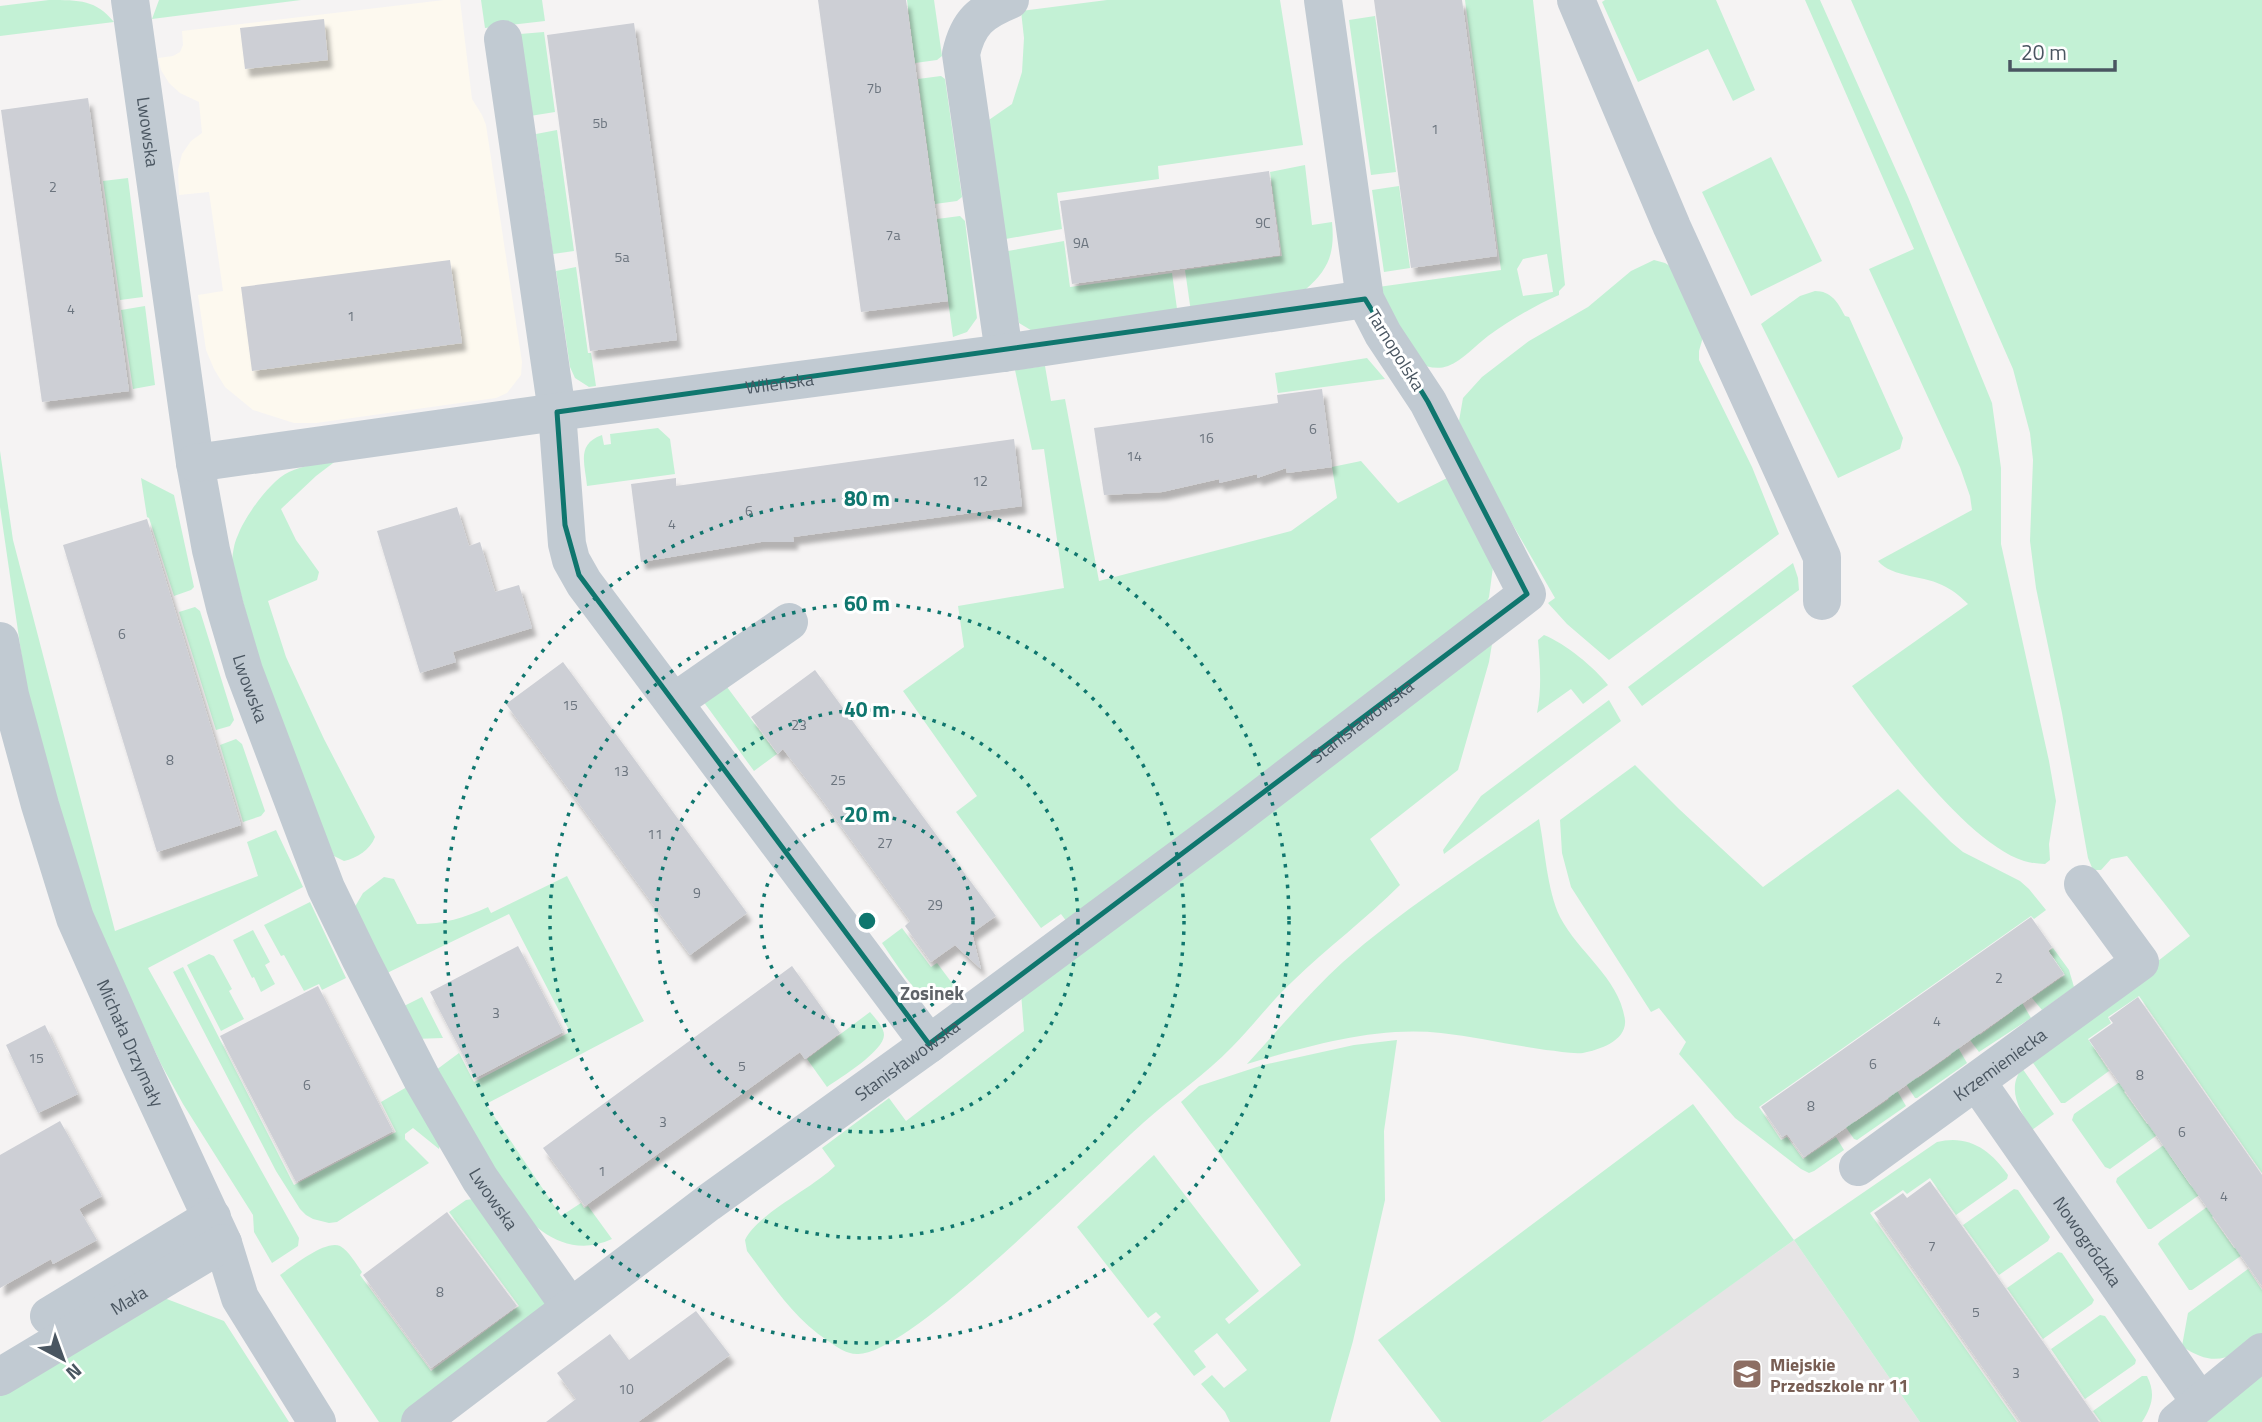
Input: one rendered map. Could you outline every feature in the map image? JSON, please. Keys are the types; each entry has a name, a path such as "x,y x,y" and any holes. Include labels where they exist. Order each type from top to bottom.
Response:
{"street":[{"name":"Lwowska","path":"130,0 195,463 211,550 244,671 326,888 390,1018 450,1129 497,1205 570,1307"},
{"path":"1004,353 961,54 965,36 975,22 987,10 1010,0"},
{"name":"Tarnopolska","path":"1323,0 1365,299 1428,402 1527,594"},
{"path":"1576,0 1672,227 1822,557 1822,601"},
{"path":"503,39 557,412 565,525 571,561 584,583 929,1044"},
{"name":"Wileńska","path":"195,463 1004,353 1365,299"},
{"name":"Stanisławowska","path":"420,1422 708,1203 929,1044 1224,825 1527,594"},
{"path":"674,702 789,622"},
{"name":"Michała Drzymały","path":"0,641 20,732 75,918 217,1230 240,1298 317,1422"},
{"name":"Krzemieniecka","path":"1858,1167 2140,962 2084,884"},
{"name":"Nowogródzka","path":"1977,1082 2188,1412"},
{"name":"Mała","path":"0,1346 217,1230"},
{"name":"Mała","path":"0,1377 217,1230"},
{"path":"2188,1412 2262,1352"}],"highlighted area":[{"path":"1365,299 1428,402 1527,594 929,1044 579,575 565,525 557,412"}],"shaded area":[{"path":"460,0 472,99 486,125 522,362 521,375 507,393 496,398 316,423 294,423 253,410 225,387 206,350 198,295 223,291 209,192 179,195 178,170 182,154 191,141 202,133 199,102 180,93 169,83 158,58 180,52 183,45 182,31"},
{"name":"Miejskie Przedszkole nr 11","path":"1794,1240 1920,1422 1541,1422 1672,1327"}],"green space":[{"path":"70,0 94,5 114,22 0,36 0,6"},
{"path":"159,0 301,0 152,19"},
{"path":"481,0 542,0 545,21 485,28"},
{"path":"907,0 934,0 942,56 937,60 915,63"},
{"path":"1107,0 1280,0 1303,145 1158,166 1159,179 1057,193 1062,229 1000,240 983,124 1012,104 1022,72 1024,38 1021,11"},
{"path":"1465,0 1533,0 1565,285 1559,295 1505,324 1453,363 1436,368 1417,362 1378,287 1501,270","holes":["1547,254 1553,292 1523,296 1517,269 1523,259"]},
{"path":"1716,0 1755,90 1733,101 1708,49 1638,82 1602,2"},
{"path":"1805,0 1820,0 1908,197 1992,403 2001,468 2001,544 2056,801 2049,844 2050,860 2045,864 2024,861 2002,850 1954,811 1907,758 1852,686 1968,604 1952,590 1938,583 1900,574 1884,567 1878,561 1972,510 1960,467 1869,269 1914,249"},
{"path":"1851,0 2262,0 2262,1173 2139,996 2108,1017 2111,1023 2088,1039 2109,1071 2065,1103 2061,1103 2031,1060 2190,936 2127,856 2111,859 2101,870 2093,870 2088,858 2036,588 2030,541 2033,460 2030,433 2013,369"},
{"path":"1375,16 1396,172 1371,175 1349,20"},
{"path":"544,32 555,112 530,116 520,34"},
{"path":"941,76 945,79 962,197 957,201 935,204 918,79"},
{"path":"557,130 574,251 553,254 536,134"},
{"path":"1771,157 1822,261 1751,296 1702,192"},
{"path":"1305,165 1312,225 1332,222 1331,252 1320,274 1306,289 1191,312 1185,270 1282,256 1270,172"},
{"path":"128,178 143,297 120,300 103,181"},
{"path":"1399,186 1410,268 1384,272 1372,190"},
{"path":"960,216 965,221 977,318 967,332 953,337 937,219"},
{"path":"1064,241 1070,287 1172,273 1178,316 1034,332 1019,323 1002,252"},
{"path":"1654,260 1673,268 1707,323 1699,360 1752,467 1779,534 1609,660 1567,624 1548,603 1555,598 1473,456 1459,421 1463,398 1482,377 1529,341 1588,307 1631,271"},
{"path":"576,267 588,353 591,353 596,386 589,387 575,378 570,367 556,271"},
{"path":"1815,291 1830,295 1845,316 1849,317 1903,438 1900,449 1838,478 1761,324 1800,296"},
{"path":"145,306 155,385 133,389 121,310"},
{"path":"1367,358 1385,379 1278,393 1275,373"},
{"path":"1045,366 1051,401 1065,399 1099,581 1291,531 1337,498 1332,467 1361,461 1398,503 1453,475 1493,567 1489,597 1484,609 1070,926 1061,914 1041,928 956,812 977,796 903,691 964,647 958,606 1064,588 1044,449 1032,450 1015,370"},
{"path":"658,428 670,439 675,474 587,486 585,449 594,439 602,435 604,445 611,444 610,434"},
{"path":"0,451 13,540 115,931 258,876 247,842 276,830 303,887 148,968 299,1238 298,1246 272,1263 254,1232 253,1215 161,1064 98,930 71,857 26,686 0,507"},
{"path":"337,460 281,509 296,540 319,572 317,580 268,601 286,657 324,739 375,837 362,853 344,861 334,856 274,717 232,561 241,527 259,499 274,483 289,472"},
{"path":"141,478 174,495 194,587 191,590 174,596 147,517"},
{"path":"1793,563 1799,590 1642,706 1628,687"},
{"path":"195,607 200,611 234,720 230,726 216,730 179,612"},
{"path":"1544,635 1579,657 1608,685 1583,704 1571,689 1537,713 1540,686 1538,640"},
{"path":"1492,644 1458,770 1370,839 1400,885 1285,989 1222,1057 1143,1123 1002,1255 917,1325 882,1347 853,1354 835,1346 804,1322 774,1288 747,1251 745,1240 751,1230 773,1211 835,1166 822,1148 889,1098 906,1121 1024,1031 1021,993"},
{"path":"724,683 777,754 754,771 703,701"},
{"path":"1609,700 1621,721 1444,854 1443,850 1481,796"},
{"path":"236,739 242,744 265,811 261,816 243,822 220,745"},
{"path":"1635,765 1763,887 1898,789 1963,852 2020,881 2046,910 2034,919 2031,916 1759,1107 1781,1140 1787,1137 1803,1159 1836,1137 1844,1150 1814,1171 1809,1173 1801,1169 1735,1118 1679,1054 1686,1042 1659,1008 1651,1012 1571,887 1562,853 1560,820"},
{"path":"1539,819 1549,882 1560,917 1607,979 1622,1005 1624,1027 1617,1039 1597,1050 1574,1053 1441,1033 1392,1032 1318,1044 1247,1064 1343,962 1439,888"},
{"path":"567,876 644,1021 486,1104 561,1216 581,1203 584,1208 588,1206 612,1239 585,1246 561,1241 539,1229 519,1210 486,1163 461,1118 457,1119 432,1073 459,1053 474,1082 570,1032 509,914 385,974 402,1007 422,997 443,1038 414,1039 378,969 353,910 363,893 384,877 394,879 417,924 454,920 488,907 491,913"},
{"path":"310,902 346,978 322,990 319,984 304,991 264,925"},
{"path":"902,928 931,967 937,963 958,991 940,1002 933,1002 912,986 882,943"},
{"path":"253,930 270,962 265,965 275,984 261,992 233,940"},
{"path":"2053,948 2069,970 2074,987 2042,1010 2032,998 2065,975 2049,951"},
{"path":"209,954 214,956 232,989 229,991 244,1019 221,1031 187,965"},
{"path":"183,967 294,1185 396,1132 381,1102 412,1084 440,1144 439,1149 413,1128 405,1134 405,1139 429,1163 337,1222 329,1223 306,1215 276,1171 173,972"},
{"path":"2020,999 2031,1018 1979,1052 1967,1036 1976,1030 1980,1035 2013,1011 2010,1006"},
{"path":"870,1012 883,1029 882,1041 860,1064 827,1087 807,1059"},
{"path":"1397,1040 1384,1131 1385,1200 1353,1341 1330,1422 1230,1422 1201,1384 1212,1375 1224,1388 1247,1370 1217,1333 1194,1351 1206,1367 1194,1376 1153,1324 1161,1317 1156,1312 1148,1318 1077,1227 1154,1155 1259,1291 1225,1319 1229,1324 1301,1265 1181,1102 1199,1086 1263,1065 1354,1045"},
{"path":"1956,1044 1967,1063 1915,1098 1904,1081 1914,1073 1918,1078 1951,1055 1948,1050"},
{"path":"2022,1068 2054,1114 2032,1130 2016,1100 2015,1084"},
{"path":"2124,1079 2129,1087 2124,1092 2147,1124 2152,1121 2160,1133 2110,1169 2105,1167 2072,1120 2074,1114"},
{"path":"1895,1087 1906,1106 1857,1140 1854,1139 1843,1123 1851,1117 1855,1122 1889,1099 1886,1094"},
{"path":"1693,1104 1794,1240 1541,1422 1441,1422 1378,1340"},
{"path":"1959,1140 1986,1151 2008,1175 2007,1179 1956,1215 1930,1178 1907,1194 1903,1190 1870,1213 2017,1422 1920,1422 1794,1240 1937,1142"},
{"path":"2168,1142 2169,1154 2191,1186 2196,1183 2202,1193 2148,1229 2116,1182 2117,1178"},
{"path":"2014,1189 2018,1190 2050,1237 1999,1275 1963,1225"},
{"path":"473,1199 549,1301 403,1422 379,1422 280,1275 318,1250 340,1246 352,1258 362,1272 360,1275 431,1371 519,1306 449,1212 466,1200"},
{"path":"2211,1204 2217,1213 2212,1217 2234,1248 2239,1245 2245,1253 2189,1290 2158,1244"},
{"path":"2058,1252 2062,1253 2094,1300 2043,1339 2007,1288"},
{"path":"2248,1269 2262,1290 2262,1339 2232,1355 2214,1359 2182,1346 2188,1313"},
{"path":"159,1296 224,1321 289,1422 0,1422 0,1392"},
{"path":"2100,1315 2105,1316 2136,1360 2135,1364 2085,1399 2051,1349"},
{"path":"2262,1366 2262,1422 2202,1422"},
{"path":"2142,1376 2147,1376 2152,1394 2142,1422 2101,1422 2093,1411"}],"building":[{"path":"818,0 906,0 948,301 861,312"},
{"path":"1374,0 1462,0 1497,256 1411,268"},
{"path":"324,19 328,60 245,69 240,28"},
{"path":"634,23 677,340 590,351 547,35"},
{"path":"88,98 129,391 42,402 1,110"},
{"path":"1269,171 1280,255 1072,284 1060,201"},
{"path":"450,260 462,343 252,371 241,287"},
{"path":"1322,389 1332,467 1287,473 1286,468 1257,478 1257,474 1219,483 1219,479 1162,492 1104,495 1094,428 1278,403 1277,395"},
{"path":"1014,439 1022,506 793,537 794,542 761,542 641,562 631,484 676,478 676,486"},
{"path":"457,507 469,546 480,542 495,592 519,585 532,628 453,652 456,662 420,673 377,531"},
{"path":"147,519 241,825 157,852 63,545"},
{"path":"563,662 747,913 690,955 506,704"},
{"path":"815,670 996,916 972,933 981,969 955,945 931,962 905,926 910,921 819,796 783,749 778,754 751,717"},
{"path":"2031,917 2052,947 2048,951 2064,974 1804,1157 1787,1134 1782,1137 1761,1107"},
{"path":"518,946 563,1032 475,1078 430,992"},
{"path":"792,966 840,1033 805,1059 800,1052 585,1206 543,1148"},
{"path":"318,986 393,1131 296,1182 220,1036"},
{"path":"2138,997 2262,1175 2262,1286 2089,1040 2113,1023 2109,1018"},
{"path":"45,1025 78,1094 38,1113 6,1045"},
{"path":"60,1121 102,1196 79,1209 97,1240 53,1264 51,1259 0,1288 0,1155"},
{"path":"1930,1181 2099,1422 2021,1422 1874,1213 1903,1193 1907,1198"},
{"path":"447,1212 517,1306 431,1368 363,1275"},
{"path":"696,1311 730,1355 638,1422 546,1422 576,1399 557,1373 610,1334 629,1360"}],"place":[{"name":"Miejskie Przedszkole nr 11","path":"1747,1374"}],"district":[{"name":"Zosinek","path":"932,992"}]}
